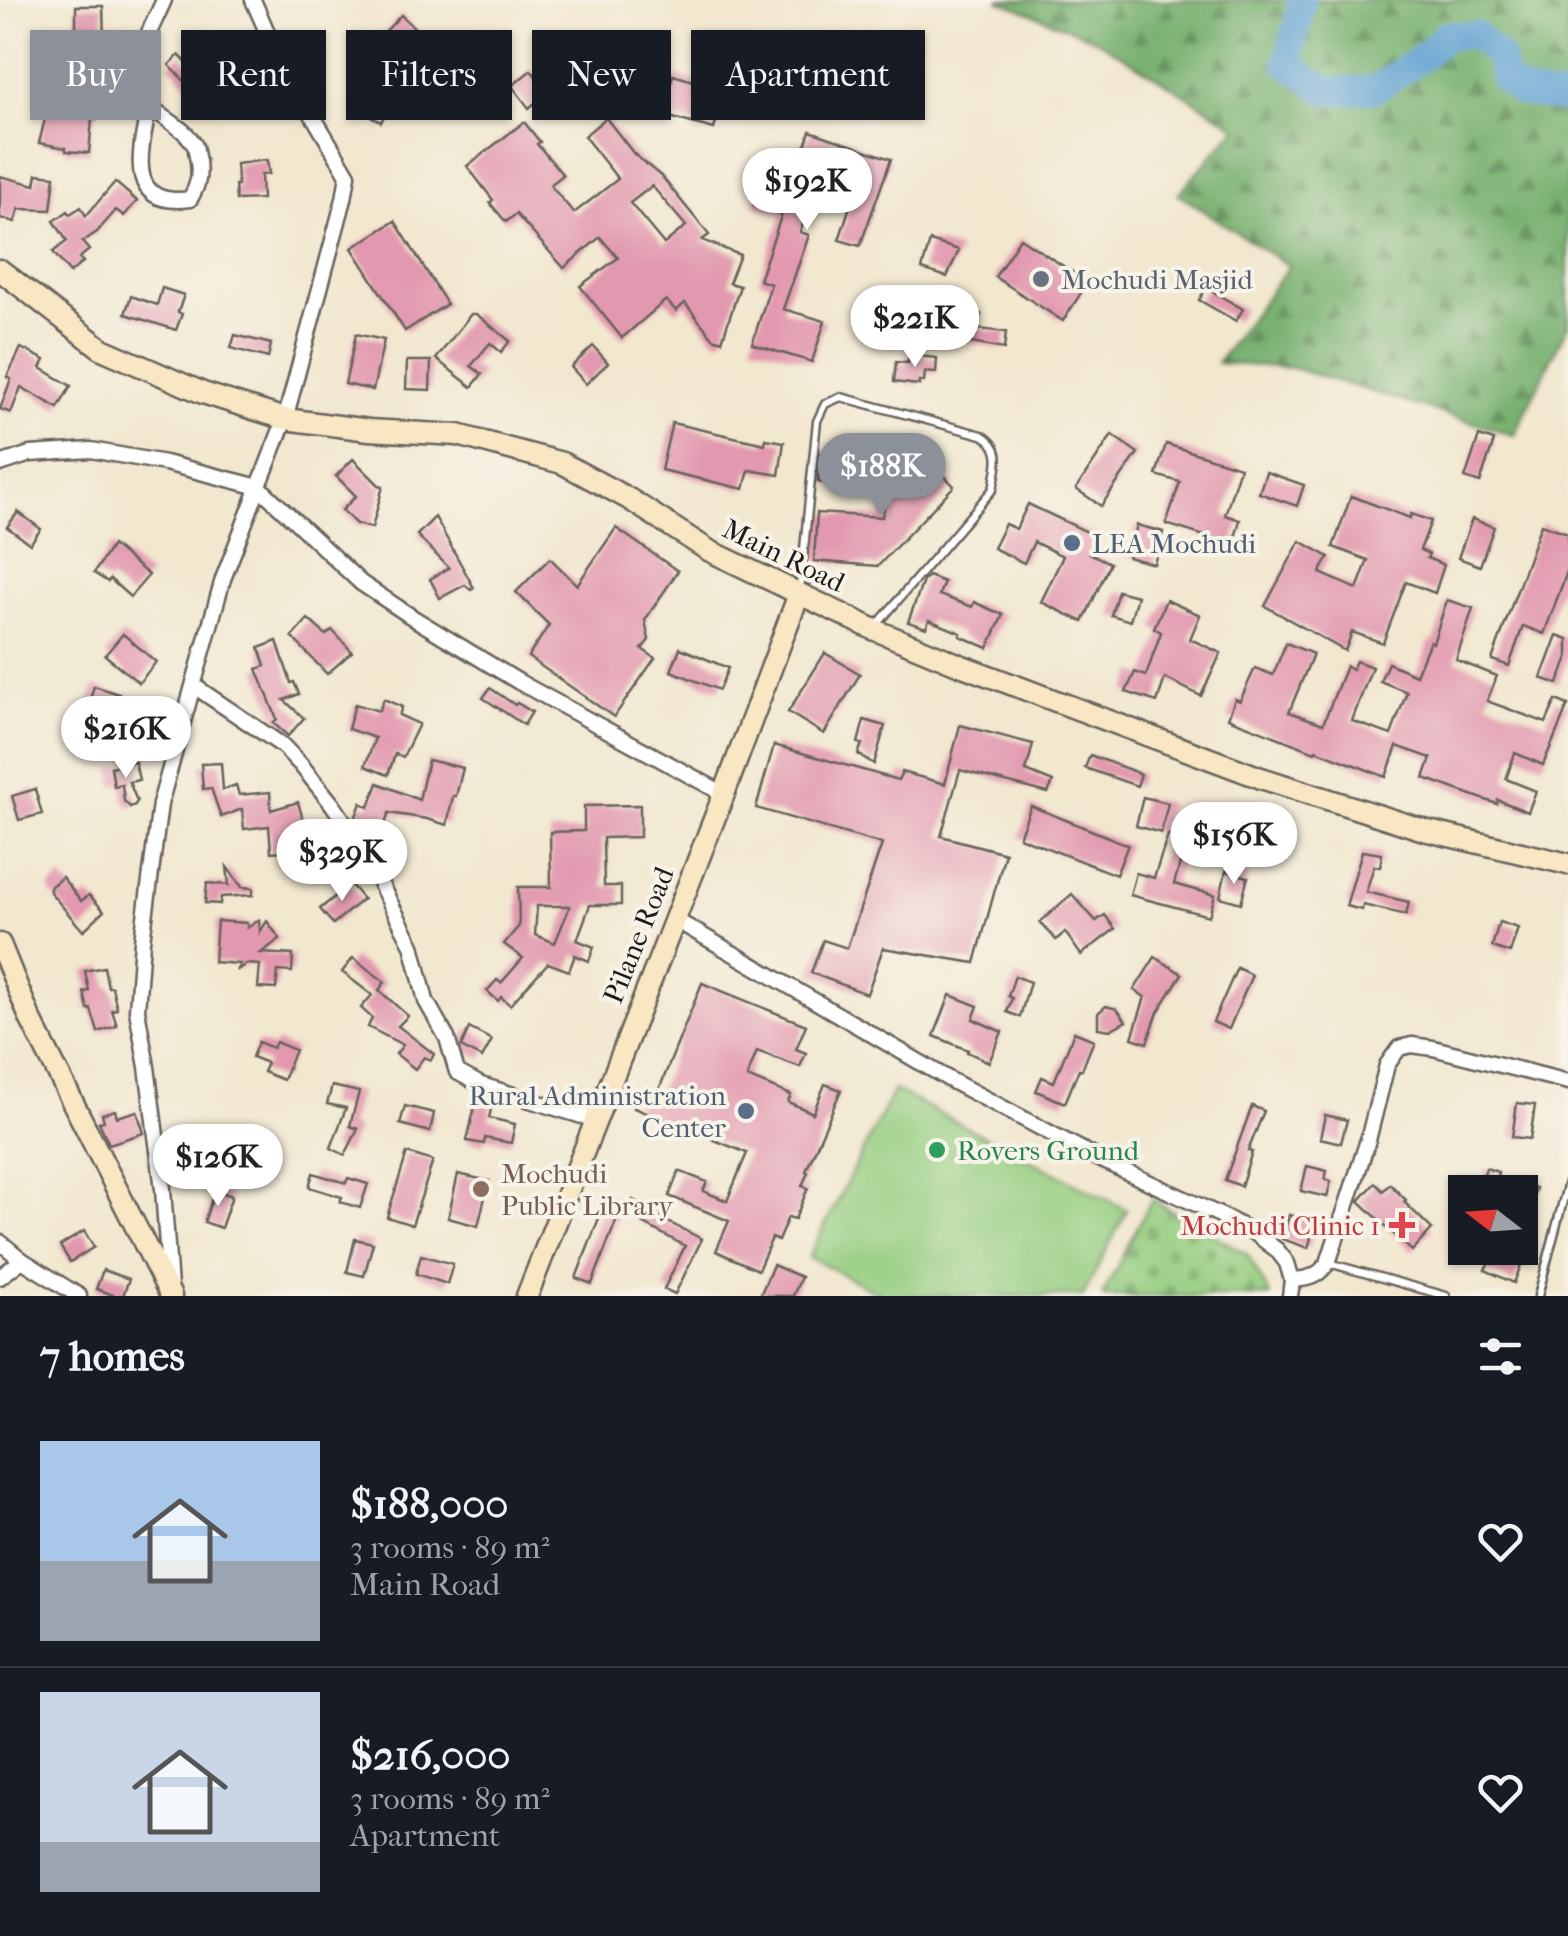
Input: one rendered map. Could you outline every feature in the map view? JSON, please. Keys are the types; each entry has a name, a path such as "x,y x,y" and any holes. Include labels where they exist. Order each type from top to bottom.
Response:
{"main road":[{"name":"Main Road","path":"0,270 102,349 204,393 285,419 369,430 458,434 562,463 629,499 708,550 873,629 960,665 1262,778 1424,830 1568,864"},
{"name":"Pilane Road","path":"532,1295 595,1120 799,594"},
{"path":"0,944 30,1018 170,1295"}],"street":[{"path":"151,30 164,0"},
{"path":"170,1295 163,1189 137,1010 160,804 223,579 285,419 348,175 278,58 253,0"},
{"path":"150,107 196,146 200,176 190,199 168,202 153,192 142,177 139,155 150,107"},
{"path":"0,464 30,454 90,450 165,462 260,487 361,582 388,601 519,682 724,794"},
{"path":"194,686 283,746 302,765 364,850 412,945 426,1001 447,1038 457,1072 480,1086 595,1120"},
{"path":"674,919 952,1082 1103,1161 1256,1234 1277,1250 1286,1263 1292,1280 1290,1296"},
{"path":"1292,1280 1320,1274 1328,1263 1368,1140 1387,1065 1399,1048 1433,1048 1568,1082"},
{"path":"0,1242 79,1296"},
{"path":"0,1277 22,1260"}],"lane":[{"path":"799,594 818,420 825,404 841,396 992,440 998,464 994,490 873,629"},
{"path":"1538,1296 1568,1182"},
{"path":"1328,1263 1446,1296"}],"green space":[{"path":"998,0 1568,0 1568,325 1514,435 1293,368 1217,363 1289,266 1178,194 1237,127 1095,39"},
{"name":"Rovers Ground","path":"894,1090 1127,1210 1083,1296 884,1296 809,1257"},
{"path":"1152,1199 1248,1255 1270,1296 1102,1296"}],"building":[{"path":"76,6 103,6 104,30 76,30"},
{"path":"401,15 416,30 387,30"},
{"path":"181,57 181,77 169,65"},
{"path":"531,70 532,105 529,108 512,86"},
{"path":"673,75 691,80 691,120 717,120 714,129 671,117"},
{"path":"45,120 92,120 89,153 39,143"},
{"path":"604,120 634,154 662,177 709,235 702,240 740,255 729,283 740,286 722,341 713,338 685,303 676,311 666,300 622,338 580,286 618,258 600,237 564,268 516,214 506,222 467,166 524,122 563,175 550,185 574,213 618,179 584,136","holes":["652,186 686,226 664,244 630,203"]},
{"path":"810,131 891,159 860,246 839,240 861,172 825,159 800,232 809,235 783,309 825,321 812,362 752,344 771,284 759,280 782,214 754,205 771,151 800,161"},
{"path":"267,160 269,174 261,175 262,199 236,200 236,164"},
{"path":"37,174 55,176 51,210 19,209 15,222 0,218 0,176 35,185"},
{"path":"115,182 137,201 124,216 116,210 82,242 89,250 79,258 83,262 70,273 53,252 67,241 54,221 81,207 86,216"},
{"path":"395,221 447,304 405,331 352,248"},
{"name":"Mochudi Masjid","path":"1020,238 1088,282 1063,321 995,277"},
{"path":"930,241 959,250 947,277 922,269"},
{"path":"162,288 184,295 176,330 125,314 131,296 157,305"},
{"path":"1206,288 1243,309 1236,321 1199,300"},
{"path":"960,311 981,314 978,329 1006,332 1004,349 955,340"},
{"path":"471,314 510,341 501,352 490,343 471,366 482,374 472,387 436,359"},
{"path":"356,334 384,340 373,390 345,384"},
{"path":"235,335 271,344 268,358 231,348"},
{"path":"593,346 608,363 586,384 571,367"},
{"path":"21,348 45,360 41,368 71,386 58,408 21,387 11,413 0,409 11,379 7,377"},
{"path":"909,355 937,358 936,373 925,372 924,382 919,381 919,385 894,382 896,362 908,363"},
{"path":"407,361 431,361 430,390 406,389"},
{"path":"672,423 765,444 766,439 784,442 779,475 749,470 744,489 661,470"},
{"path":"1112,435 1138,453 1101,506 1076,489"},
{"path":"1479,436 1494,441 1480,483 1465,478"},
{"path":"1166,444 1240,467 1225,515 1240,520 1233,545 1166,524 1180,482 1156,475"},
{"path":"821,453 852,457 850,478 834,475 832,484 818,482"},
{"path":"353,459 383,486 372,528 356,524 342,510 356,496 336,476"},
{"path":"894,460 933,464 954,486 878,566 814,561 817,513 882,517"},
{"path":"1266,472 1304,485 1297,506 1259,493"},
{"path":"1351,496 1410,518 1411,514 1431,521 1420,550 1429,554 1427,558 1444,565 1435,593 1406,582 1383,643 1352,632 1345,651 1265,606 1300,541 1329,557 1320,573 1357,589 1368,560 1333,547"},
{"path":"1028,504 1096,536 1089,553 1110,563 1083,622 1041,602 1063,556 1034,542 1024,563 993,548 1005,524 1016,529"},
{"path":"18,512 41,529 30,544 7,527"},
{"path":"435,517 474,588 471,590 465,585 440,598 430,579 449,568 417,535"},
{"path":"1472,519 1494,527 1480,566 1458,558"},
{"path":"1541,524 1568,533 1568,569 1544,634 1523,626 1509,666 1492,660"},
{"path":"1137,525 1163,532 1154,564 1128,557"},
{"path":"616,528 678,571 645,620 649,640 642,649 655,658 614,717 528,657 549,625 516,592 550,558 577,585"},
{"path":"112,545 149,575 130,597 110,579 108,582 94,573"},
{"path":"928,576 944,582 939,595 972,607 974,602 1003,615 988,648 929,620 926,628 908,622"},
{"path":"1118,591 1137,596 1130,621 1111,615"},
{"path":"1166,600 1200,615 1190,639 1221,653 1201,696 1165,678 1157,702 1126,692 1135,672 1146,676 1161,632 1154,628"},
{"path":"1447,600 1473,608 1456,660 1497,676 1487,701 1546,723 1556,700 1568,705 1543,765 1515,753 1506,779 1536,791 1528,812 1424,778 1431,758 1397,746 1386,777 1228,718 1255,668 1273,675 1286,643 1313,654 1289,712 1323,724 1346,666 1352,669 1356,661 1372,667 1352,721 1391,735 1407,692 1380,681 1388,663 1416,675 1430,641 1433,643"},
{"path":"308,619 326,635 332,630 352,652 327,674 292,637"},
{"path":"123,634 156,662 139,683 105,655"},
{"path":"1557,635 1568,639 1568,657 1558,684 1541,678"},
{"path":"277,641 291,683 294,682 299,694 284,700 304,718 288,736 273,723 277,719 257,669 265,666 259,648"},
{"path":"680,648 728,668 719,690 671,671"},
{"path":"825,653 860,674 824,734 788,712"},
{"path":"94,686 119,694 109,728 84,720"},
{"path":"490,688 532,712 524,725 483,698"},
{"path":"384,699 402,707 399,715 419,724 403,757 395,754 388,775 365,766 375,738 348,729 355,704 379,711"},
{"path":"864,720 885,726 874,764 858,754"},
{"path":"960,725 1033,744 1026,771 1053,782 1048,793 960,770 941,836 1005,853 975,963 883,948 867,994 811,973 823,940 847,948 882,844 756,808 774,745 898,780 902,772 945,784"},
{"path":"1090,755 1141,774 1137,786 1085,768"},
{"path":"428,760 463,768 447,825 389,813 382,832 358,823 355,819 361,803 369,807 378,783 419,800"},
{"path":"135,762 139,780 129,782 137,801 130,807 124,801 122,784 114,786 111,767"},
{"path":"221,763 223,790 236,785 239,795 270,792 271,810 298,802 303,847 271,852 269,826 244,829 242,809 221,817 211,788 203,789 201,764"},
{"path":"35,789 42,814 19,820 12,796"},
{"path":"1143,797 1168,803 1161,833 1136,826"},
{"path":"640,805 640,837 603,838 604,886 621,886 621,905 590,905 577,940 594,947 589,961 575,955 569,971 548,963 510,1005 501,997 498,1001 487,991 497,980 501,983 523,958 504,944 519,926 518,887 551,887 550,832 584,831 584,806","holes":["537,906 570,906 555,943 535,935"]},
{"path":"1031,806 1128,845 1116,875 1019,837"},
{"path":"1168,835 1187,840 1174,884 1215,895 1209,916 1130,895 1136,873 1154,878"},
{"path":"1362,851 1382,854 1380,867 1374,866 1366,892 1409,902 1406,915 1363,905 1362,910 1346,906"},
{"path":"227,867 242,887 253,888 253,895 221,897 220,904 205,903 207,883 229,885"},
{"path":"1226,871 1248,877 1241,903 1220,897"},
{"path":"62,877 81,901 89,895 104,911 83,931 50,892 50,887"},
{"path":"350,884 363,899 333,924 320,909"},
{"path":"1072,894 1096,921 1105,915 1115,929 1081,955 1065,932 1056,940 1040,922"},
{"path":"259,920 260,932 267,921 280,939 261,953 293,955 292,972 278,971 276,989 258,988 260,965 246,964 236,971 240,964 214,962 217,921 247,923 247,928"},
{"path":"1499,922 1518,928 1510,953 1492,947"},
{"path":"1155,957 1182,974 1158,1012 1147,1043 1132,1038 1145,997 1134,990"},
{"path":"353,958 385,982 379,990 408,1016 398,1026 434,1054 431,1060 424,1057 415,1069 396,1054 403,1045 368,1027 372,1018 361,1008 372,995 342,972"},
{"path":"104,967 117,1009 112,1010 117,1026 98,1032 84,992 89,991 85,971"},
{"path":"1237,968 1252,975 1229,1029 1213,1022"},
{"path":"1015,976 1030,982 1020,1017 1007,1012"},
{"path":"702,983 806,1025 796,1049 806,1053 800,1067 757,1051 747,1077 791,1095 788,1102 813,1113 825,1084 841,1090 806,1171 802,1186 808,1188 795,1219 788,1217 778,1241 772,1238 758,1270 716,1251 729,1221 669,1196 679,1171 707,1182 703,1191 727,1201 747,1153 634,1108 641,1091 656,1097"},
{"path":"950,995 978,1006 973,1019 1002,1032 989,1062 934,1036"},
{"path":"1106,1006 1117,1009 1126,1021 1110,1030 1098,1028 1098,1013"},
{"path":"469,1028 492,1040 482,1058 461,1047"},
{"path":"1074,1032 1094,1040 1065,1103 1036,1091 1042,1077 1054,1082"},
{"path":"258,1042 273,1048 276,1042 295,1050 283,1080 263,1072 267,1063 252,1057"},
{"path":"332,1086 359,1092 350,1126 358,1129 345,1155 331,1148 346,1108 327,1104"},
{"path":"476,1101 492,1105 489,1118 515,1124 511,1143 485,1138 484,1144 467,1141"},
{"path":"1517,1103 1535,1105 1530,1139 1512,1137"},
{"path":"405,1106 434,1113 430,1132 400,1124"},
{"path":"1252,1106 1264,1111 1248,1151 1252,1152 1241,1186 1225,1180"},
{"path":"115,1110 117,1117 137,1111 144,1133 109,1144 99,1122 104,1121 102,1114"},
{"path":"1325,1115 1347,1120 1341,1143 1320,1138"},
{"path":"407,1153 433,1161 412,1225 387,1217"},
{"path":"1307,1166 1327,1171 1325,1179 1331,1181 1327,1197 1301,1191"},
{"path":"1486,1168 1498,1172 1497,1175 1484,1175"},
{"path":"313,1173 346,1183 348,1178 368,1184 360,1208 340,1202 342,1197 309,1187"},
{"path":"458,1174 489,1181 478,1226 448,1218"},
{"path":"1375,1183 1383,1191 1390,1184 1432,1229 1412,1251 1359,1201"},
{"path":"215,1190 232,1196 221,1228 204,1222"},
{"path":"607,1197 623,1203 592,1284 576,1278"},
{"path":"633,1200 702,1239 675,1294 664,1289 685,1246 626,1214"},
{"path":"1289,1215 1311,1222 1308,1248 1282,1239"},
{"path":"84,1231 94,1247 70,1262 60,1246"},
{"path":"355,1239 373,1243 364,1276 347,1272"},
{"path":"421,1255 453,1264 447,1284 416,1274"},
{"path":"773,1265 801,1277 793,1296 760,1296"},
{"path":"1487,1265 1521,1265 1514,1283 1485,1270"},
{"path":"103,1270 129,1279 123,1296 96,1289"}],"waterway":[{"path":"1301,0 1287,63 1328,92 1375,89 1421,58 1446,35 1476,35 1500,58 1504,79 1522,93 1568,100"}],"place":[{"name":"Mochudi Masjid","path":"1041,279"},
{"name":"LEA Mochudi","path":"1072,543"},
{"name":"Rural Administration Center","path":"746,1111"},
{"name":"Rovers Ground","path":"937,1150"},
{"name":"Mochudi Public Library","path":"481,1189"},
{"name":"Mochudi Clinic 1","path":"1402,1225"}]}
